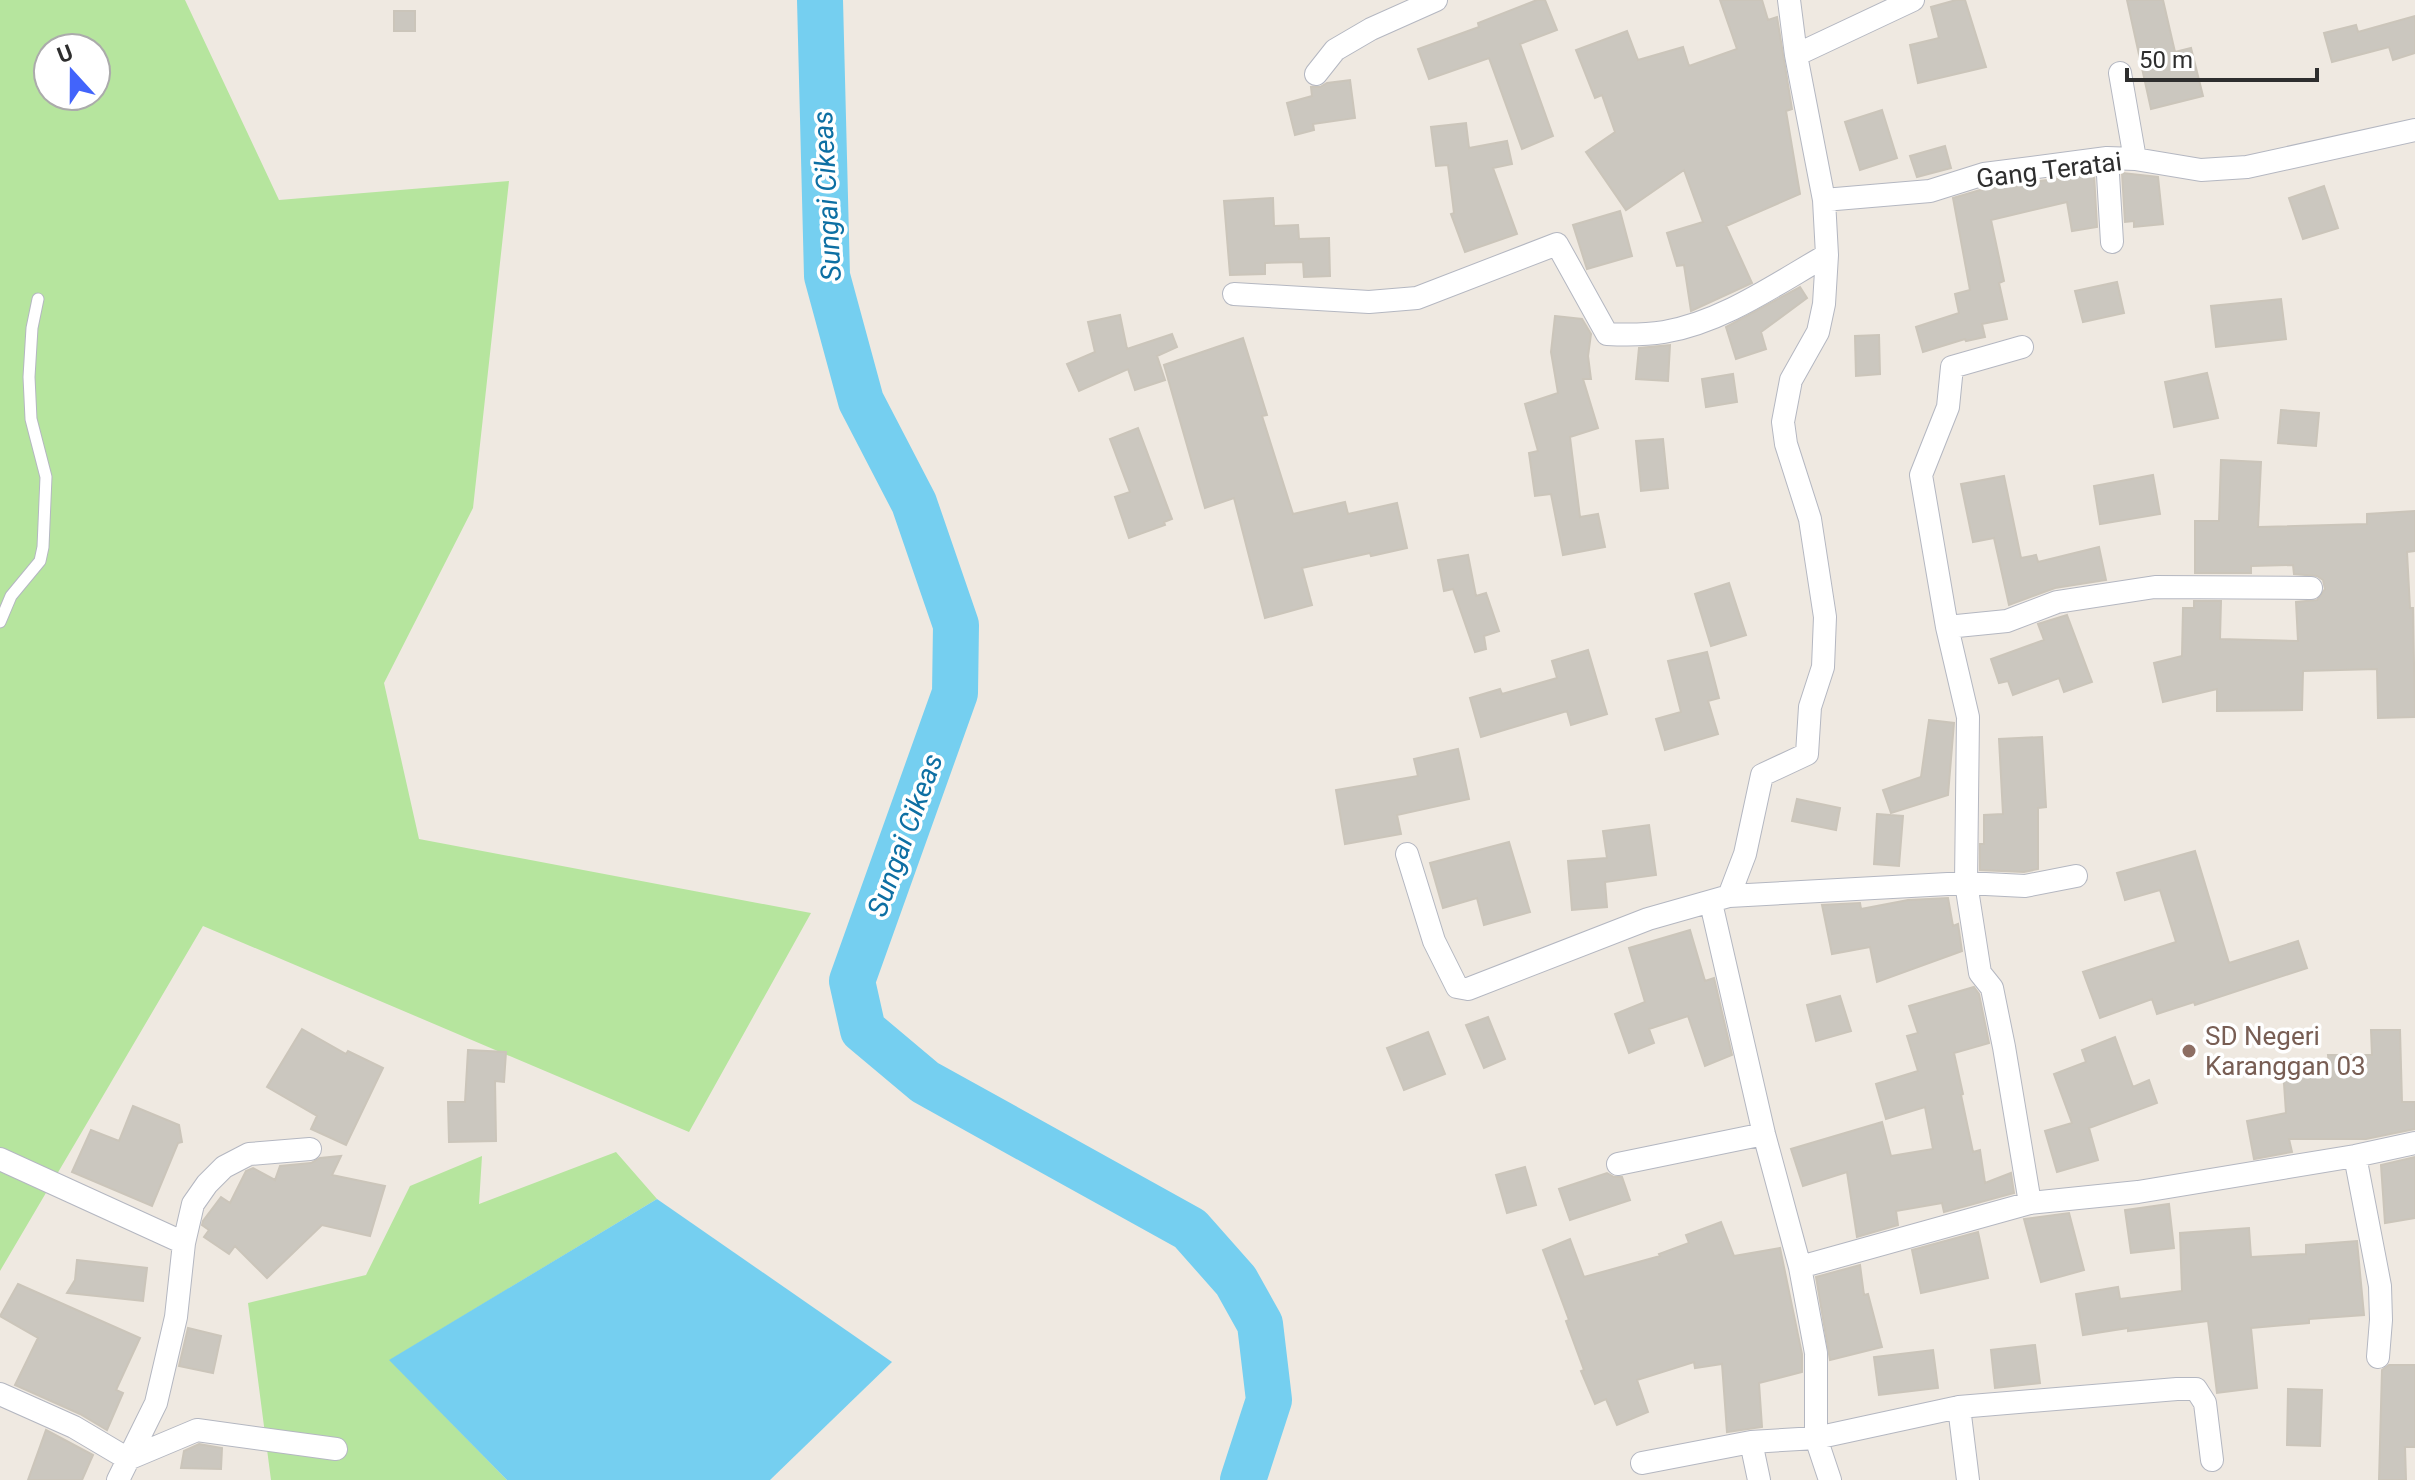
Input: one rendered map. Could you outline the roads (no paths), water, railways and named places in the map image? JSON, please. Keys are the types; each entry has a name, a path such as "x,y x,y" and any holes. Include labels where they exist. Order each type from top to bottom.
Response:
{"street":[{"path":"1316,74 1335,50 1371,29 1436,0"},
{"path":"1789,0 1796,55 1824,200 1827,255 1824,304 1818,332 1791,380 1783,429 1810,519 1825,617 1823,667 1810,707 1808,753 1761,775 1745,854 1720,900 1764,1134 1800,1267 1816,1353 1816,1438 1830,1480"},
{"path":"1796,55 1913,0"},
{"path":"2120,73 2135,159"},
{"name":"Gang Teratai","path":"1824,200 1930,191 1984,174 2107,158 2135,159 2201,170 2247,167 2415,130"},
{"path":"2107,158 2112,242"},
{"path":"1234,294 1369,302 1417,298 1557,244 1607,334 1636,335 1662,333 1697,324 1827,255"},
{"path":"2022,347 1952,367 1948,407 1921,473 1947,627 1968,717 1966,883 1980,973 1992,988 2004,1047 2030,1203"},
{"path":"1947,627 2007,621 2057,602 2167,586 2311,588"},
{"path":"1407,854 1434,941 1454,984 1462,990 1648,919 1720,900 1966,883 2025,886 2076,876"},
{"path":"1618,1164 1764,1134"},
{"path":"1800,1267 2030,1203 2138,1192 2415,1143"},
{"path":"118,1480 156,1403 176,1317 184,1243 193,1204 224,1167 249,1154 310,1149"},
{"path":"2355,1156 2380,1286 2378,1357"},
{"path":"0,1159 184,1243"},
{"path":"1642,1463 1751,1442 1816,1438 1959,1407 2196,1389 2205,1403 2212,1460"},
{"path":"0,1394 74,1427 128,1459"},
{"path":"1959,1407 1968,1480"},
{"path":"128,1459 197,1430 336,1449"},
{"path":"1751,1442 1759,1480"}],"lane":[{"path":"0,622 11,596 40,561 43,547 46,477 31,419 30,400 30,349 38,299"}],"water":[{"path":"657,1199 892,1362 770,1480 507,1480 389,1360"}],"waterway":[{"name":"Sungai Cikeas","path":"820,0 827,276 861,401 914,503 956,625 955,693 852,981 863,1030 925,1082 1190,1229 1236,1281 1260,1324 1269,1400 1243,1480"}],"place":[{"name":"SD Negeri Karanggan 03","path":"2189,1051"}]}
